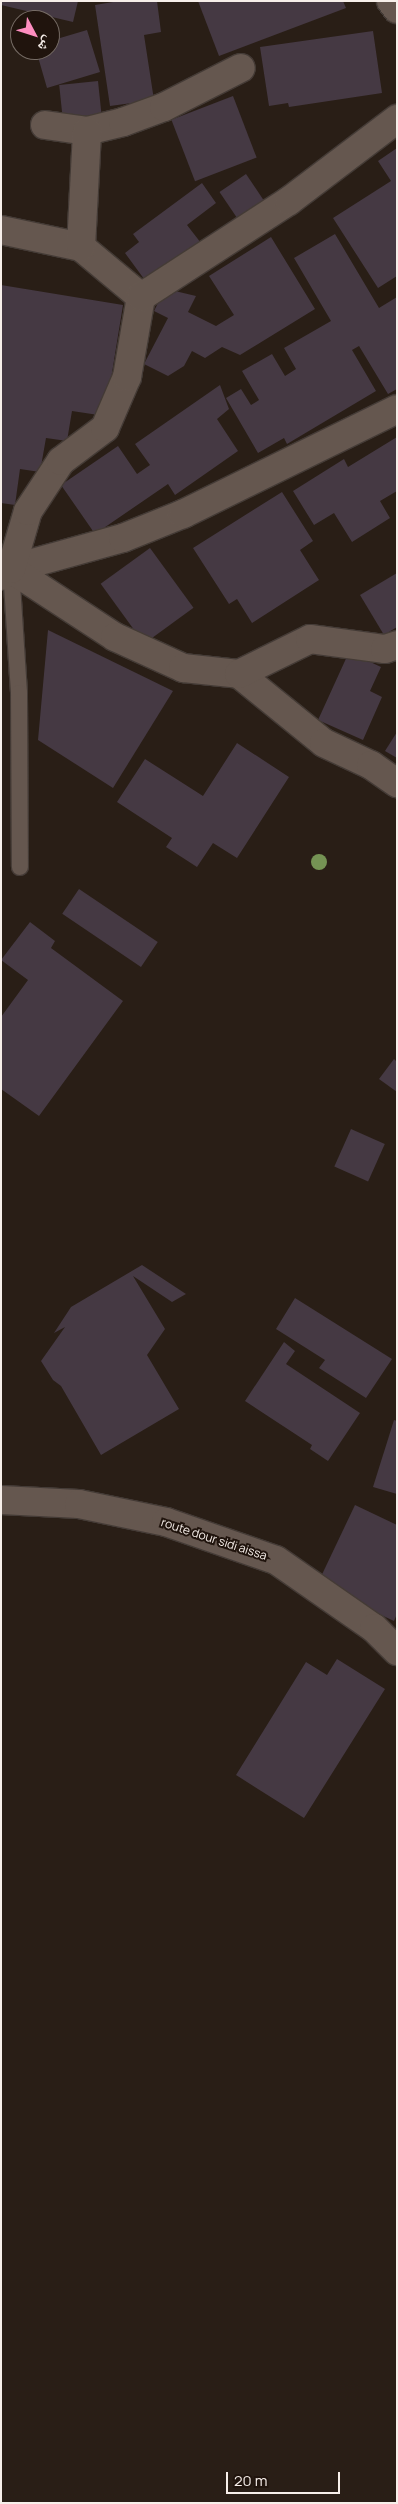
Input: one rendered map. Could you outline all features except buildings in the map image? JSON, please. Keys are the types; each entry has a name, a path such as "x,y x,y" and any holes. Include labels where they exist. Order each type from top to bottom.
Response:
{"street":[{"path":"392,1 397,9"},
{"path":"45,125 87,132 164,107 241,68"},
{"path":"5,570 28,510 61,461 105,428 127,377 141,297 289,201 397,119"},
{"path":"81,247 87,132"},
{"path":"1,230 81,247 141,297"},
{"path":"5,570 124,538 183,514 397,409"},
{"path":"5,570 115,637 183,668 239,674 310,639 385,650 397,645"},
{"path":"239,674 324,742 371,765 397,783"},
{"name":"route dour sidi aissa","path":"1,1500 79,1504 166,1522 276,1560 374,1628 397,1651"}],"lane":[{"path":"5,570 19,693 20,867"}]}
